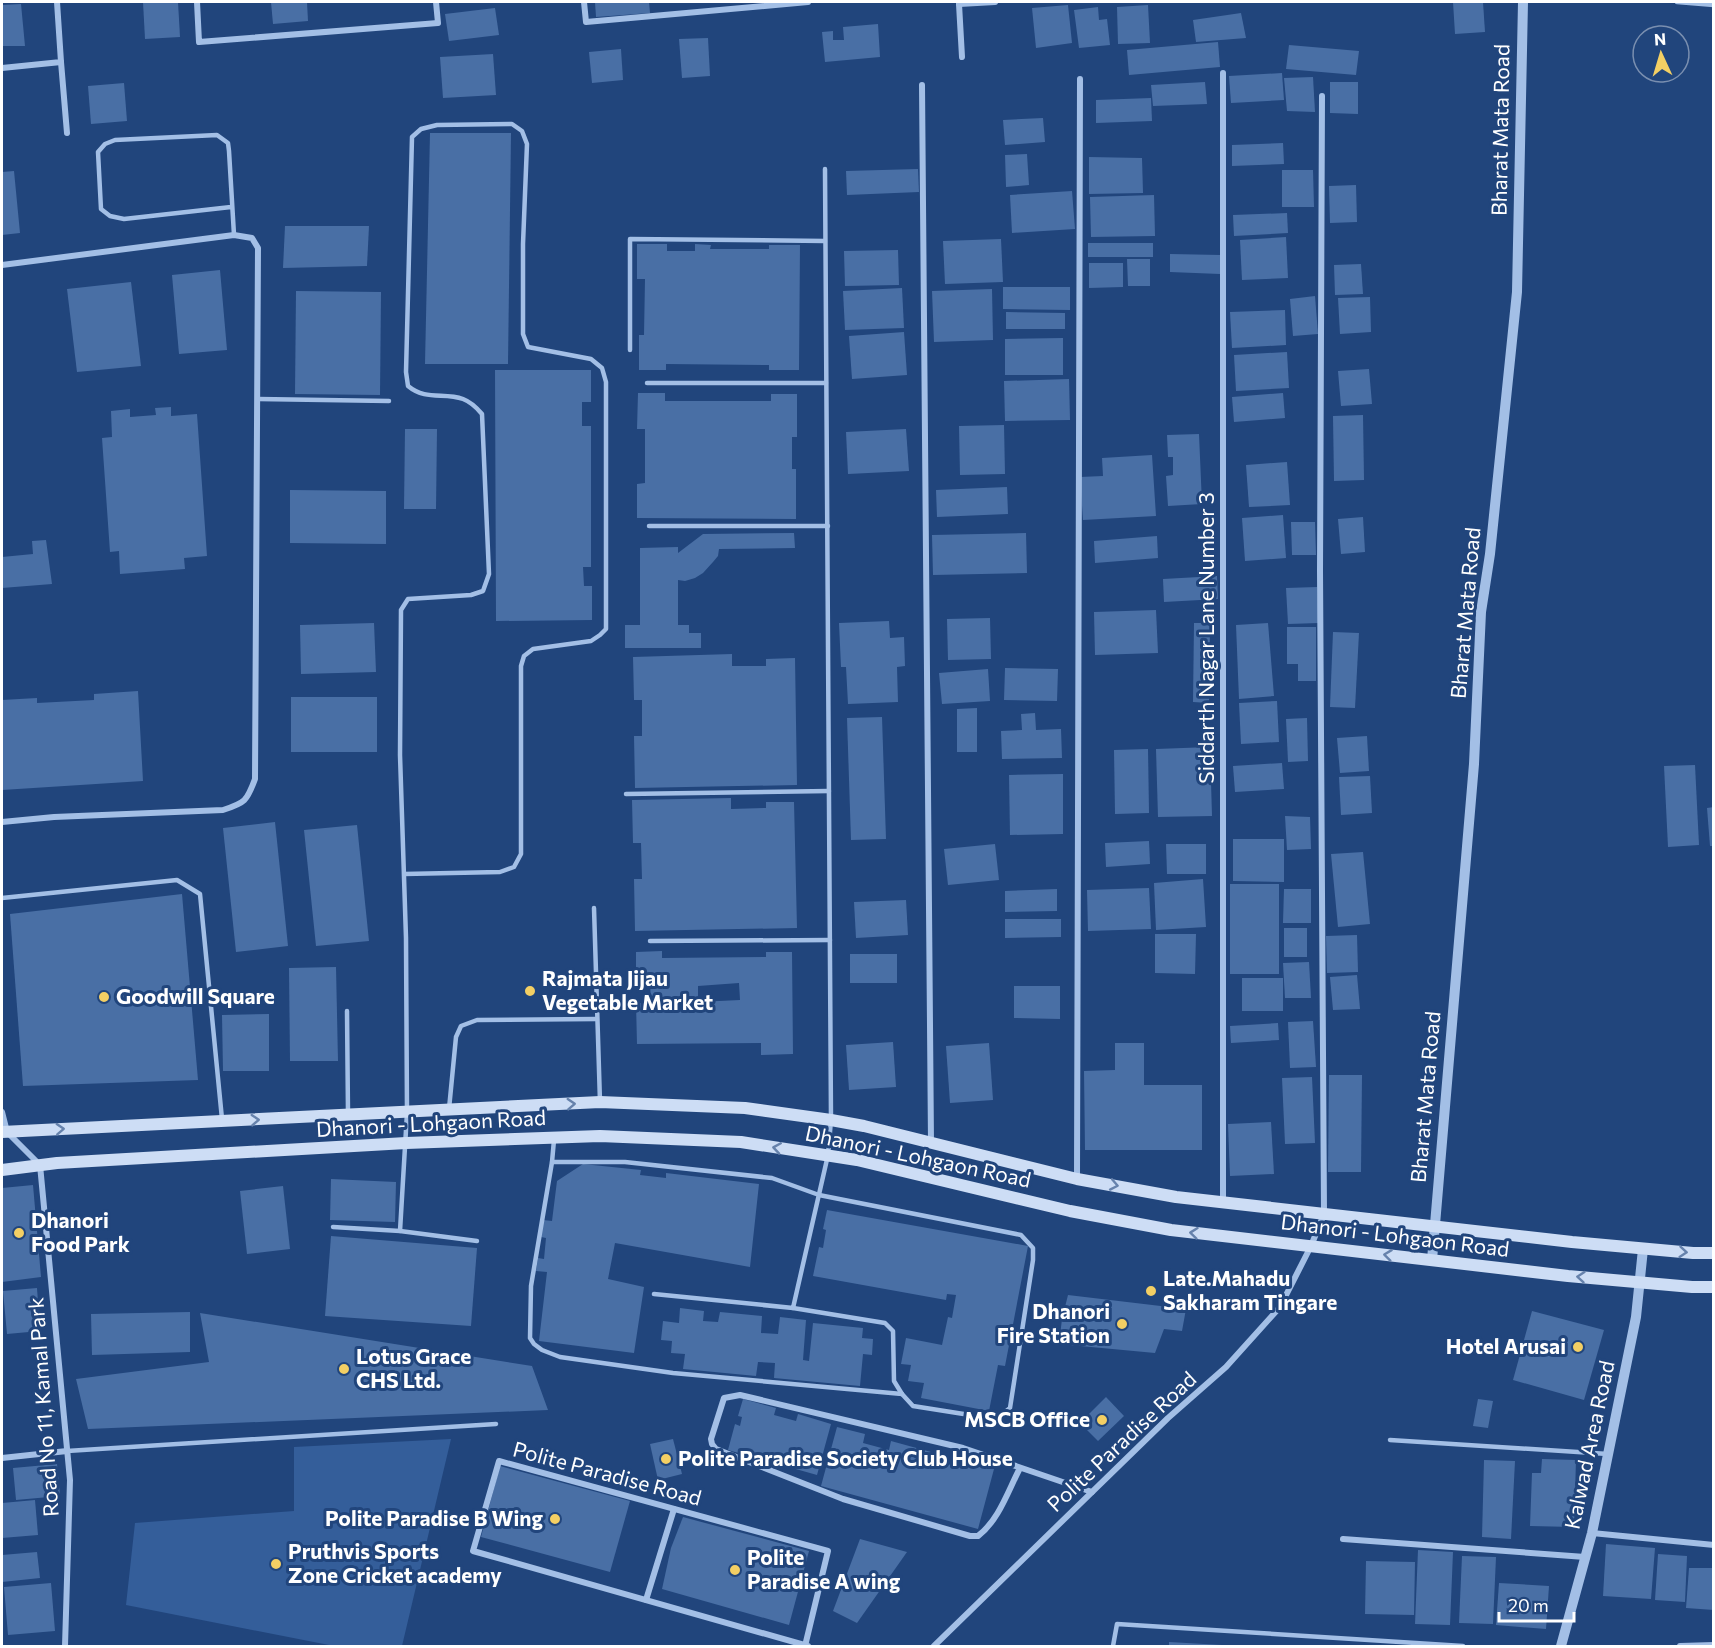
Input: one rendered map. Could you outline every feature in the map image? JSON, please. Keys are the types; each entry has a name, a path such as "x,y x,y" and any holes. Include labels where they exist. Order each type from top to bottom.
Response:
{"main road":[{"name":"Dhanori - Lohgaon Road","path":"4,1132 600,1102 745,1108 831,1120 1077,1179 1176,1197 1572,1242 1713,1253"},
{"name":"Dhanori - Lohgaon Road","path":"2,1170 40,1165 406,1143 554,1137 600,1136 741,1142 857,1160 1070,1211 1171,1230 1568,1276 1713,1287"}],"street":[{"path":"57,2 67,133"},
{"path":"197,2 199,42 438,23 436,2"},
{"path":"584,2 586,22 808,2"},
{"path":"962,57 959,3 995,2"},
{"name":"Bharat Mata Road","path":"1432,1260 1474,764 1481,612 1490,554 1517,292 1523,2"},
{"path":"2,68 61,62"},
{"name":"Siddarth Nagar Lane Number 3","path":"1223,73 1223,1202"},
{"path":"1077,1179 1080,79"},
{"path":"922,85 931,1143"},
{"path":"1322,96 1320,571 1324,1214"},
{"path":"2,265 234,235 252,238 258,248 255,778 249,795 239,805 223,810 54,817 2,822"},
{"path":"2,1112 4,1132 40,1165"},
{"name":"Road No 11, Kamal Park","path":"40,1165 70,1480 65,1647"},
{"name":"Polite Paradise Road","path":"934,1647 1168,1418 1226,1367 1280,1307 1311,1246 1324,1214"},
{"name":"Kalwad Area Road","path":"1561,1647 1592,1533 1636,1317 1643,1249"},
{"path":"1020,1468 996,1517 987,1530 978,1536 970,1536 833,1495 716,1449 711,1439 724,1398 740,1395 963,1448 1092,1492"},
{"path":"2,1458 67,1451"},
{"name":"Polite Paradise Road","path":"499,1461 828,1551 807,1646 646,1600 472,1551 499,1461"},
{"path":"646,1600 674,1509"},
{"path":"1592,1533 1713,1545"},
{"path":"1344,1539 1585,1557"},
{"path":"1680,1647 1713,1645"}],"lane":[{"path":"1677,2 1713,5"},
{"path":"400,1231 407,1113 406,938 400,755 401,610 408,599 471,595 483,591 489,574 482,414 463,399 417,393 408,386 406,372 412,137 421,129 437,125 512,124 522,130 527,144 523,244 523,334 528,347 591,359 602,368 606,382 606,629 591,641 533,649 524,656 521,666 521,854 514,867 500,872 404,874"},
{"path":"231,207 124,219 110,216 101,209 99,152 105,144 115,140 217,135 228,143 234,235"},
{"path":"793,1308 828,1155 831,1120 825,169"},
{"path":"630,350 630,239 825,241"},
{"path":"647,383 826,383"},
{"path":"258,399 389,400"},
{"path":"649,526 828,526"},
{"path":"626,794 829,791"},
{"path":"2,898 177,880 200,894 222,1122"},
{"path":"594,908 600,1102"},
{"path":"650,941 830,940"},
{"path":"347,1011 348,1115"},
{"path":"449,1110 456,1036 461,1026 477,1020 597,1020"},
{"path":"554,1137 552,1162 531,1287 530,1338 542,1350 560,1358 673,1373 902,1394"},
{"path":"552,1162 625,1162 772,1178 819,1195 1021,1235 1033,1248 1010,1408 1000,1416 989,1418 913,1406 894,1381 893,1331 885,1323 793,1308 654,1294"},
{"path":"333,1227 400,1231 477,1241"},
{"path":"67,1451 496,1424"},
{"path":"1390,1440 1608,1454"},
{"path":"1113,1647 1117,1624 1462,1647"}],"shaded area":[{"name":"Pruthvis Sports Zone Cricket academy","path":"451,1439 402,1646 334,1646 126,1605 135,1523 294,1511 294,1447"}],"building":[{"path":"143,2 178,2 180,37 145,39"},
{"path":"271,2 307,2 308,21 273,24"},
{"path":"595,2 649,2 650,13 596,17"},
{"path":"1453,2 1483,2 1485,32 1455,34"},
{"path":"21,4 25,46 2,46 2,5"},
{"path":"1068,5 1072,43 1036,48 1032,8"},
{"path":"1148,5 1150,43 1118,44 1117,7"},
{"path":"1098,7 1099,20 1107,19 1110,45 1079,48 1074,10"},
{"path":"495,8 499,35 449,41 445,14"},
{"path":"1241,13 1246,38 1196,42 1193,20"},
{"path":"878,24 880,57 825,62 822,32 833,31 833,40 844,40 843,27"},
{"path":"708,38 710,76 682,78 679,39"},
{"path":"1218,42 1220,67 1129,75 1127,50"},
{"path":"1289,45 1359,51 1356,75 1286,69"},
{"path":"621,49 623,80 592,83 589,52"},
{"path":"493,54 496,95 443,98 440,57"},
{"path":"1282,73 1284,100 1231,103 1229,76"},
{"path":"1313,77 1315,112 1287,111 1284,78"},
{"path":"1205,82 1207,104 1153,106 1151,85"},
{"path":"1330,82 1358,82 1358,114 1330,113"},
{"path":"124,83 127,121 91,124 88,86"},
{"path":"1151,98 1152,121 1096,123 1096,100"},
{"path":"1043,118 1045,142 1005,145 1003,120"},
{"path":"430,133 511,133 508,364 425,364"},
{"path":"1283,143 1284,164 1232,166 1232,145"},
{"path":"1027,154 1029,185 1006,187 1005,155"},
{"path":"1089,157 1142,158 1143,193 1089,194"},
{"path":"918,169 919,192 847,195 846,171"},
{"path":"1282,170 1313,170 1314,207 1282,207"},
{"path":"14,171 20,233 2,235 2,172"},
{"path":"1356,185 1357,222 1330,223 1329,186"},
{"path":"1072,191 1075,229 1012,233 1010,195"},
{"path":"1154,195 1155,236 1091,237 1090,197"},
{"path":"1287,213 1288,233 1234,236 1233,215"},
{"path":"285,226 369,226 367,266 283,268"},
{"path":"1286,237 1288,278 1242,280 1240,240"},
{"path":"1001,239 1003,282 945,284 943,241"},
{"path":"1088,243 1153,243 1153,257 1088,257"},
{"path":"637,244 667,244 667,251 695,251 695,244 711,245 710,249 769,249 769,245 800,245 799,370 769,370 769,365 666,364 666,370 639,370 639,335 644,335 645,279 637,279"},
{"path":"898,250 899,285 845,286 844,251"},
{"path":"1170,254 1221,255 1220,274 1170,272"},
{"path":"1127,259 1150,259 1150,286 1128,286"},
{"path":"1089,263 1123,263 1123,287 1089,288"},
{"path":"1361,264 1363,294 1335,295 1334,265"},
{"path":"220,270 227,350 179,354 172,275"},
{"path":"131,282 141,366 77,372 67,289"},
{"path":"1003,287 1070,287 1070,310 1003,309"},
{"path":"902,288 904,328 845,330 843,291"},
{"path":"992,289 993,340 934,342 932,291"},
{"path":"296,291 381,292 380,395 295,394"},
{"path":"1315,296 1318,334 1293,336 1290,299"},
{"path":"1370,297 1371,332 1340,334 1338,298"},
{"path":"1285,310 1286,345 1232,348 1230,312"},
{"path":"1006,312 1065,313 1065,329 1006,329"},
{"path":"904,332 907,375 852,379 849,336"},
{"path":"1063,338 1063,375 1005,375 1005,339"},
{"path":"1287,352 1289,388 1236,391 1234,355"},
{"path":"1369,369 1372,404 1341,406 1338,371"},
{"path":"495,370 591,370 591,402 582,402 582,426 591,426 591,567 583,567 584,586 592,586 592,620 496,621"},
{"path":"1069,379 1070,420 1005,421 1004,381"},
{"path":"638,393 665,393 665,401 771,401 771,394 797,394 797,437 792,437 792,469 796,469 796,519 637,518 637,484 645,483 645,429 637,429"},
{"path":"1283,393 1285,418 1234,422 1232,397"},
{"path":"171,407 171,416 197,414 207,556 184,558 185,569 120,574 119,551 110,552 102,438 112,437 111,411 130,409 130,417 156,415 155,408"},
{"path":"1363,415 1364,480 1334,481 1333,416"},
{"path":"1004,425 1005,474 960,475 959,426"},
{"path":"405,429 437,429 436,509 404,509"},
{"path":"906,429 909,471 848,474 846,432"},
{"path":"1199,434 1202,504 1168,506 1166,476 1173,475 1173,457 1168,457 1167,435"},
{"path":"1152,455 1156,516 1083,520 1080,477 1103,476 1102,458"},
{"path":"1287,462 1290,505 1249,507 1246,465"},
{"path":"1007,487 1008,514 937,517 936,490"},
{"path":"290,490 386,491 386,544 290,543"},
{"path":"1283,515 1286,558 1245,561 1242,518"},
{"path":"1363,517 1365,552 1341,554 1338,519"},
{"path":"1291,522 1315,522 1316,555 1292,555"},
{"path":"794,533 795,548 719,549 718,556 703,573 685,581 678,580 678,625 689,625 689,633 701,633 701,648 625,648 625,625 640,625 640,548 678,547 678,553 703,534"},
{"path":"1026,533 1027,573 933,575 932,535"},
{"path":"1157,536 1158,558 1095,563 1094,541"},
{"path":"46,540 52,584 2,588 2,557 33,554 32,541"},
{"path":"1217,576 1218,599 1164,602 1163,579"},
{"path":"1317,587 1319,623 1288,624 1286,588"},
{"path":"1156,610 1158,653 1095,655 1094,612"},
{"path":"990,618 991,659 948,660 947,619"},
{"path":"889,621 890,638 904,637 905,666 897,667 898,702 848,704 846,667 841,667 839,623"},
{"path":"374,623 376,672 301,674 300,625"},
{"path":"1194,623 1210,623 1209,703 1193,702"},
{"path":"1268,623 1274,696 1239,699 1236,625"},
{"path":"1287,627 1316,627 1316,681 1298,681 1298,664 1287,664"},
{"path":"1333,632 1359,633 1355,708 1330,707"},
{"path":"732,654 732,666 766,666 766,659 795,658 797,785 635,788 634,736 642,736 642,700 634,700 633,657"},
{"path":"1005,668 1058,669 1057,701 1004,700"},
{"path":"988,669 990,701 942,704 939,673"},
{"path":"138,691 143,781 2,790 2,700 37,698 37,703 94,700 94,694"},
{"path":"291,697 377,697 377,752 291,752"},
{"path":"1277,701 1279,742 1241,744 1239,703"},
{"path":"977,708 977,752 957,752 957,709"},
{"path":"1035,713 1036,730 1061,729 1062,758 1002,759 1001,731 1022,730 1021,714"},
{"path":"882,717 886,839 851,840 847,718"},
{"path":"1307,718 1308,761 1288,762 1286,719"},
{"path":"1367,736 1369,771 1340,773 1337,738"},
{"path":"1210,747 1212,816 1158,817 1156,749"},
{"path":"1148,749 1149,813 1115,814 1114,750"},
{"path":"1282,763 1284,789 1235,792 1233,766"},
{"path":"1695,765 1699,845 1668,847 1664,766"},
{"path":"1063,774 1063,834 1010,835 1009,775"},
{"path":"1370,776 1372,813 1341,815 1339,777"},
{"path":"731,798 731,809 766,808 766,802 794,802 797,928 635,931 634,879 642,879 641,843 633,843 632,800"},
{"path":"1714,807 1714,846 1710,846 1707,808"},
{"path":"1285,816 1310,817 1311,849 1287,850"},
{"path":"275,822 288,946 236,952 223,828"},
{"path":"357,825 369,941 316,946 304,830"},
{"path":"1233,839 1284,839 1284,882 1233,881"},
{"path":"1149,841 1150,864 1106,867 1105,843"},
{"path":"995,844 999,880 948,885 944,849"},
{"path":"1166,844 1206,844 1206,874 1167,874"},
{"path":"1363,852 1370,924 1338,927 1331,854"},
{"path":"1203,879 1206,927 1156,930 1154,883"},
{"path":"1230,884 1279,884 1279,974 1230,974"},
{"path":"1149,888 1151,929 1088,931 1087,890"},
{"path":"1057,889 1057,911 1005,912 1005,891"},
{"path":"1284,889 1311,889 1311,923 1283,923"},
{"name":"Goodwill Square","path":"182,894 198,1080 23,1086 10,914"},
{"path":"906,900 908,935 856,938 854,902"},
{"path":"1005,919 1061,919 1061,937 1005,938"},
{"path":"1284,928 1307,928 1307,957 1284,957"},
{"path":"1155,934 1196,934 1195,974 1155,973"},
{"path":"1357,935 1358,972 1327,973 1326,936"},
{"path":"662,951 662,958 766,957 766,952 792,952 793,1054 761,1055 761,1043 637,1044 636,1003 651,1003 650,982 636,982 636,952","holes":["739,983 740,1000 698,1002 698,986"]},
{"path":"850,954 897,954 897,983 850,983"},
{"path":"1309,962 1311,998 1285,998 1283,963"},
{"path":"336,967 338,1061 290,1061 289,968"},
{"path":"1357,975 1360,1009 1333,1010 1330,977"},
{"path":"1242,978 1283,978 1283,1011 1242,1011"},
{"path":"1014,986 1060,986 1060,1019 1014,1018"},
{"path":"269,1014 269,1071 223,1071 222,1015"},
{"path":"1313,1021 1316,1067 1290,1068 1288,1022"},
{"path":"1278,1023 1279,1040 1231,1043 1230,1026"},
{"path":"893,1042 896,1087 849,1090 846,1045"},
{"path":"989,1043 993,1100 950,1103 946,1046"},
{"path":"1115,1043 1144,1043 1144,1085 1202,1085 1202,1150 1085,1150 1084,1071 1115,1070"},
{"path":"1329,1075 1362,1075 1361,1172 1328,1172"},
{"path":"1312,1077 1315,1143 1285,1144 1282,1078"},
{"path":"1271,1122 1274,1174 1230,1176 1228,1124"},
{"path":"583,1164 641,1170 640,1175 666,1178 666,1173 759,1184 750,1267 615,1243 608,1279 644,1287 634,1353 539,1341 547,1272 536,1271 538,1258 544,1259 546,1238 541,1237 543,1220 552,1221 557,1181"},
{"path":"331,1179 396,1182 395,1222 330,1220"},
{"name":"Dhanori Food Park","path":"33,1185 41,1277 2,1282 2,1188"},
{"path":"283,1186 290,1249 247,1254 240,1191"},
{"path":"827,1210 1028,1246 1005,1366 998,1365 989,1411 921,1398 924,1383 908,1381 911,1365 901,1364 906,1338 942,1345 948,1317 952,1318 956,1295 947,1294 946,1300 813,1276 819,1247 823,1248 826,1230 823,1229"},
{"path":"331,1236 477,1248 471,1326 325,1316"},
{"path":"37,1288 40,1331 7,1334 3,1291"},
{"name":"Dhanori Fire Station","path":"1068,1295 1186,1309 1182,1331 1164,1329 1155,1353 1059,1344"},
{"path":"680,1308 704,1311 703,1321 718,1322 720,1312 762,1316 761,1333 778,1334 780,1317 806,1320 803,1360 809,1361 813,1323 863,1328 862,1338 873,1339 872,1355 863,1354 860,1386 774,1378 775,1363 758,1362 756,1376 683,1369 685,1354 671,1353 672,1341 661,1340 663,1321 679,1323"},
{"path":"1532,1311 1604,1330 1584,1400 1513,1380"},
{"path":"190,1312 190,1352 92,1355 91,1314"},
{"name":"Lotus Grace CHS Ltd.","path":"200,1313 532,1366 548,1410 88,1429 76,1379 209,1362"},
{"name":"MSCB Office","path":"1106,1397 1124,1416 1098,1441 1080,1423"},
{"path":"743,1399 776,1408 774,1415 796,1421 798,1414 831,1424 817,1475 728,1450 735,1424 740,1426 742,1417 738,1416"},
{"path":"1478,1399 1493,1401 1488,1428 1473,1426"},
{"path":"837,1427 865,1434 863,1443 889,1450 891,1441 942,1455 940,1462 966,1469 967,1462 994,1469 978,1529 821,1486"},
{"name":"Polite Paradise Society Club House","path":"673,1439 682,1474 658,1480 650,1444"},
{"path":"1542,1459 1576,1460 1574,1527 1530,1526 1532,1473 1541,1473"},
{"path":"1484,1460 1515,1461 1511,1539 1482,1537"},
{"path":"57,1464 60,1496 16,1500 13,1468"},
{"name":"Polite Paradise B Wing","path":"500,1466 630,1501 610,1572 481,1537"},
{"path":"35,1500 38,1535 2,1538 2,1503"},
{"name":"Polite Paradise A wing","path":"683,1517 809,1551 789,1625 662,1589 671,1548"},
{"path":"860,1539 907,1552 857,1623 833,1611"},
{"path":"1606,1544 1655,1548 1651,1599 1603,1596"},
{"path":"1418,1550 1453,1552 1450,1625 1415,1624"},
{"path":"37,1552 40,1578 2,1582 2,1555"},
{"path":"1658,1554 1687,1556 1685,1602 1655,1600"},
{"path":"1462,1556 1496,1557 1493,1624 1459,1623"},
{"path":"1366,1561 1415,1562 1414,1615 1365,1614"},
{"path":"1689,1568 1714,1568 1714,1610 1686,1608"},
{"path":"51,1583 55,1631 8,1635 4,1587"},
{"path":"1499,1583 1549,1586 1546,1629 1496,1625"},
{"path":"1169,1642 1222,1645 1222,1646 1169,1646"}],"place":[{"name":"Rajmata Jijau Vegetable Market","path":"530,991"},
{"name":"Goodwill Square","path":"104,997"},
{"name":"Dhanori Food Park","path":"19,1233"},
{"name":"Late.Mahadu Sakharam Tingare","path":"1151,1291"},
{"name":"Dhanori Fire Station","path":"1122,1324"},
{"name":"Hotel Arusai","path":"1578,1347"},
{"name":"Lotus Grace CHS Ltd.","path":"344,1369"},
{"name":"MSCB Office","path":"1102,1420"},
{"name":"Polite Paradise Society Club House","path":"666,1459"},
{"name":"Polite Paradise B Wing","path":"555,1519"},
{"name":"Pruthvis Sports Zone Cricket academy","path":"276,1564"},
{"name":"Polite Paradise A wing","path":"735,1570"}]}
